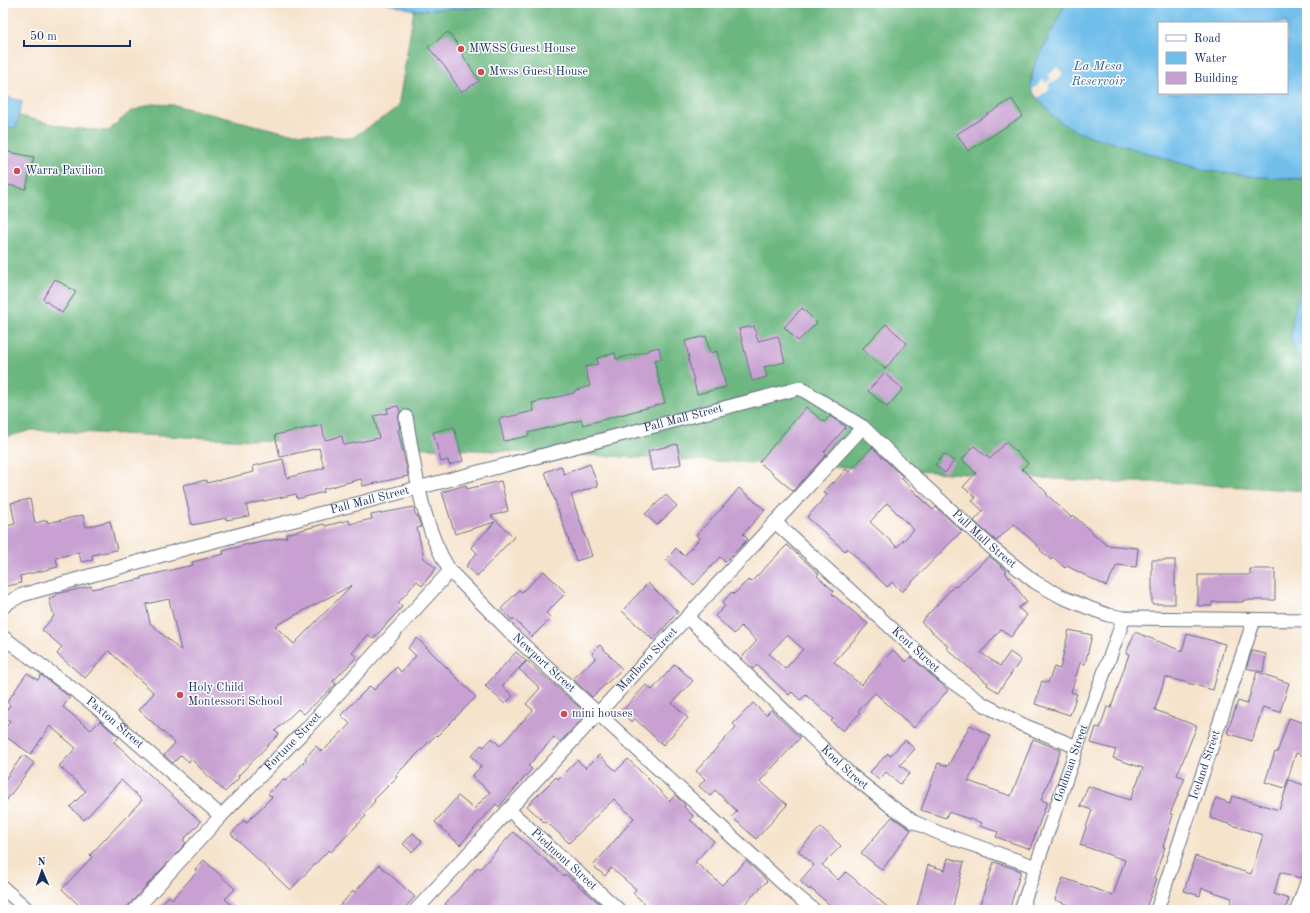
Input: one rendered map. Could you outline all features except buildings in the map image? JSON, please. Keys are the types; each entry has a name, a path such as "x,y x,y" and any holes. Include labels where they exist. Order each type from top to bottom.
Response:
{"street":[{"name":"Pall Mall Street","path":"3,607 22,595 184,549 800,388 863,427 992,548 1035,582 1062,597 1108,615 1124,618 1307,620"},
{"name":"Newport Street","path":"406,416 418,489 432,537 450,572 514,637 791,891 814,910"},
{"name":"Marlboro Street","path":"418,909 863,427"},
{"name":"Kent Street","path":"775,522 944,676 983,704 1023,725 1077,747"},
{"name":"Fortune Street","path":"135,910 221,816 306,729 450,572"},
{"name":"Kool Street","path":"687,617 851,775 888,804 914,822 939,834 1036,867"},
{"name":"Goldman Street","path":"1021,910 1077,747 1124,618"},
{"name":"Iceland Street","path":"1157,910 1254,620"},
{"name":"Paxton Street","path":"3,637 93,704 221,816"},
{"name":"Piedmont Street","path":"509,810 619,910"},
{"path":"1298,910 1307,882"},
{"path":"3,888 28,910"}],"green space":[{"path":"511,3 1066,3 1034,66 1031,76 1033,93 1059,121 1078,132 1207,171 1259,177 1307,179 1307,286 1301,290 1291,340 1302,364 1307,371 1307,491 1165,482 1111,482 824,466 32,430 3,438 3,112 69,128 108,131 130,112 151,104 174,105 283,132 352,138 398,108 414,10 496,7"}],"water":[{"path":"386,3 511,3 496,7 414,10"},
{"name":"La Mesa Reservoir","path":"1066,3 1307,3 1307,179 1259,177 1207,171 1077,132 1059,121 1051,113 1033,93 1031,86 1034,66"},
{"path":"3,96 22,101 16,128 3,126"},
{"path":"1307,286 1307,371 1302,364 1291,340 1293,316 1301,290"}],"pier":[{"path":"1057,67 1063,74 1055,82 1053,81 1048,85 1050,88 1038,98 1032,90 1043,80 1046,83 1051,79 1048,76"}],"place":[{"name":"MWSS Guest House","path":"461,49"},
{"name":"Mwss Guest House","path":"481,72"},
{"name":"Warra Pavilion","path":"17,171"},
{"name":"Holy Child Montessori School","path":"180,695"},
{"name":"mini houses","path":"564,714"}]}
